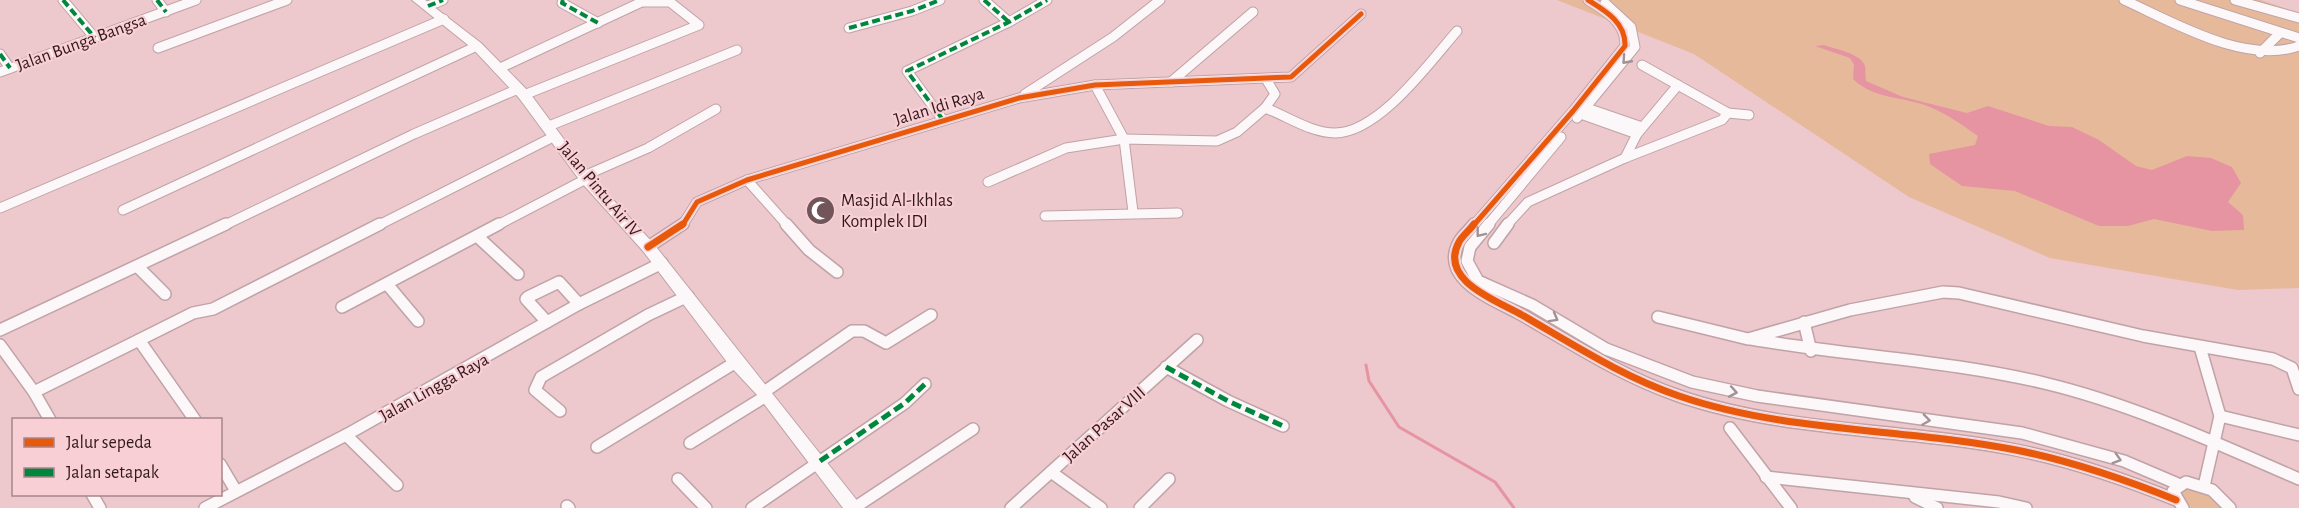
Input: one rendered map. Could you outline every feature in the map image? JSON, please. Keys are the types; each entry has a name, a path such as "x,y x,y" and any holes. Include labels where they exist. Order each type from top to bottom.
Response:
{"main road":[{"name":"Jalan Pintu Air IV","path":"423,3 477,46 521,92 585,177 662,263 736,362 820,461 854,508"}],"street":[{"path":"63,0 95,38"},
{"path":"157,0 166,12"},
{"name":"Jalan Bunga Bangsa","path":"0,72 196,0"},
{"path":"158,48 287,0"},
{"path":"423,3 443,0"},
{"path":"563,0 562,3 598,23"},
{"path":"849,28 940,0"},
{"path":"984,0 1009,22"},
{"path":"943,120 907,70 1009,22 1047,0"},
{"path":"1019,98 1113,37 1160,0"},
{"path":"1579,109 1622,51 1626,41 1623,31 1613,18 1588,0"},
{"path":"1600,0 1622,15 1633,29 1636,41 1634,51 1579,109 1532,164 1474,240 1467,261 1478,281 1532,305 1605,349 1692,382 1757,396 2022,433 2124,461 2178,484 2194,483 2204,486 2223,497 2230,508"},
{"path":"2124,0 2236,46 2260,53 2286,53 2299,46"},
{"path":"2180,0 2278,34 2299,38"},
{"path":"2235,0 2299,16"},
{"path":"2251,0 2299,16"},
{"path":"0,330 138,267 280,197 521,92 699,25 670,2 645,1 498,69"},
{"path":"1171,82 1253,12"},
{"name":"Jalan Idi Raya","path":"648,247 681,227 697,202 747,180 1019,98 1095,85 1266,79 1297,74 1361,14"},
{"path":"0,208 444,19"},
{"path":"1265,108 1336,133 1351,131 1366,124 1394,99 1457,32"},
{"path":"2260,53 2278,34"},
{"path":"123,210 477,46"},
{"path":"34,392 193,313 213,309 552,131 737,50"},
{"path":"0,54 10,68"},
{"path":"1642,65 1707,99 1728,113 1749,115"},
{"path":"988,182 1066,148 1124,139 1217,141 1237,132 1265,108 1275,94 1266,79"},
{"path":"1095,85 1124,139 1133,212"},
{"path":"1625,158 1640,131 1678,85"},
{"path":"342,307 585,177 648,148 716,109"},
{"path":"1579,109 1640,131"},
{"path":"1494,243 1516,213 1528,202 1625,158 1722,120 1728,113"},
{"path":"1532,164 1464,235 1455,258 1466,284 1575,349 1630,377 1704,404 1791,422 1968,441 2017,450 2102,471 2179,504"},
{"path":"747,180 809,250 837,272"},
{"path":"1045,216 1133,212 1178,213"},
{"path":"477,236 518,274"},
{"name":"Jalan Lingga Raya","path":"205,508 346,435 579,304 662,263"},
{"path":"138,267 165,294"},
{"path":"547,322 529,305 526,299 528,297 559,282 579,304"},
{"path":"387,284 418,321"},
{"path":"1748,339 1804,322 1942,292 1959,293 2143,336 2281,361 2296,374 2299,389"},
{"path":"560,411 535,390 542,377 648,315 688,296"},
{"path":"1523,316 1532,305"},
{"path":"690,443 765,394 852,331 864,331 886,343 931,315"},
{"path":"1658,317 1715,333 1811,351 1908,361 2042,382 2118,405 2299,479"},
{"path":"1804,322 1811,351"},
{"path":"139,340 194,418"},
{"name":"Jalan Pasar VIII","path":"1011,508 1197,340"},
{"path":"0,345 34,392 49,418"},
{"path":"2199,346 2220,416 2204,486"},
{"path":"597,447 736,362"},
{"path":"1166,367 1228,401 1283,426"},
{"path":"752,508 904,403 925,384"},
{"path":"2220,416 2299,435"},
{"path":"1730,428 1791,508"},
{"path":"854,508 973,429"},
{"path":"346,435 397,485"},
{"path":"222,467 236,491"},
{"path":"1051,472 1101,508"},
{"path":"1766,477 1910,495 1999,502 2026,508"},
{"path":"678,479 706,508"},
{"path":"1140,508 1169,479"},
{"path":"2178,484 2173,491 2179,504"},
{"path":"1910,495 1937,508"}],"shaded area":[{"path":"1557,0 2261,0 2299,13 2299,288 2238,290 2050,258 1909,197 1694,54"},
{"path":"1824,45 1858,58 1865,66 1866,81 1903,97 1967,113 1988,106 2049,126 2072,127 2099,140 2136,166 2152,170 2187,156 2211,158 2232,167 2241,183 2228,202 2243,215 2244,230 2212,231 2154,219 2128,226 2099,226 2015,191 1962,186 1930,164 1929,154 1975,145 1978,136 1930,107 1880,94 1862,86 1853,79 1854,65 1850,58 1815,46"},
{"path":"2190,488 2209,493 2221,508 2191,508 2182,494 2185,489"}],"building":[{"name":"Masjid Al-Ikhlas Komplek IDI","path":"826,203 830,212 814,217 810,208"}],"waterway":[{"path":"1366,365 1369,381 1399,427 1495,482 1514,508"}],"marked path":[{"path":"63,0 95,38"},
{"path":"157,0 166,12"},
{"path":"428,6 443,0"},
{"path":"563,0 562,3 598,23"},
{"path":"849,28 912,11 940,0"},
{"path":"984,0 1009,22"},
{"path":"943,120 907,71 1009,22 1047,0"},
{"path":"0,54 10,68"},
{"path":"1166,367 1228,401 1283,426"},
{"path":"820,461 905,403 925,384"}],"cycle path":[{"path":"1588,0 1619,24 1625,38 1625,46 1573,111 1459,242 1456,257 1458,269 1464,280 1474,289 1610,367 1680,397 1782,420 1938,438 2016,450 2097,471 2176,500"},
{"path":"648,247 681,227 697,202 747,180 1019,98 1095,85 1291,77 1361,14"}],"place":[{"name":"Masjid Al-Ikhlas Komplek IDI","path":"820,210"}]}
